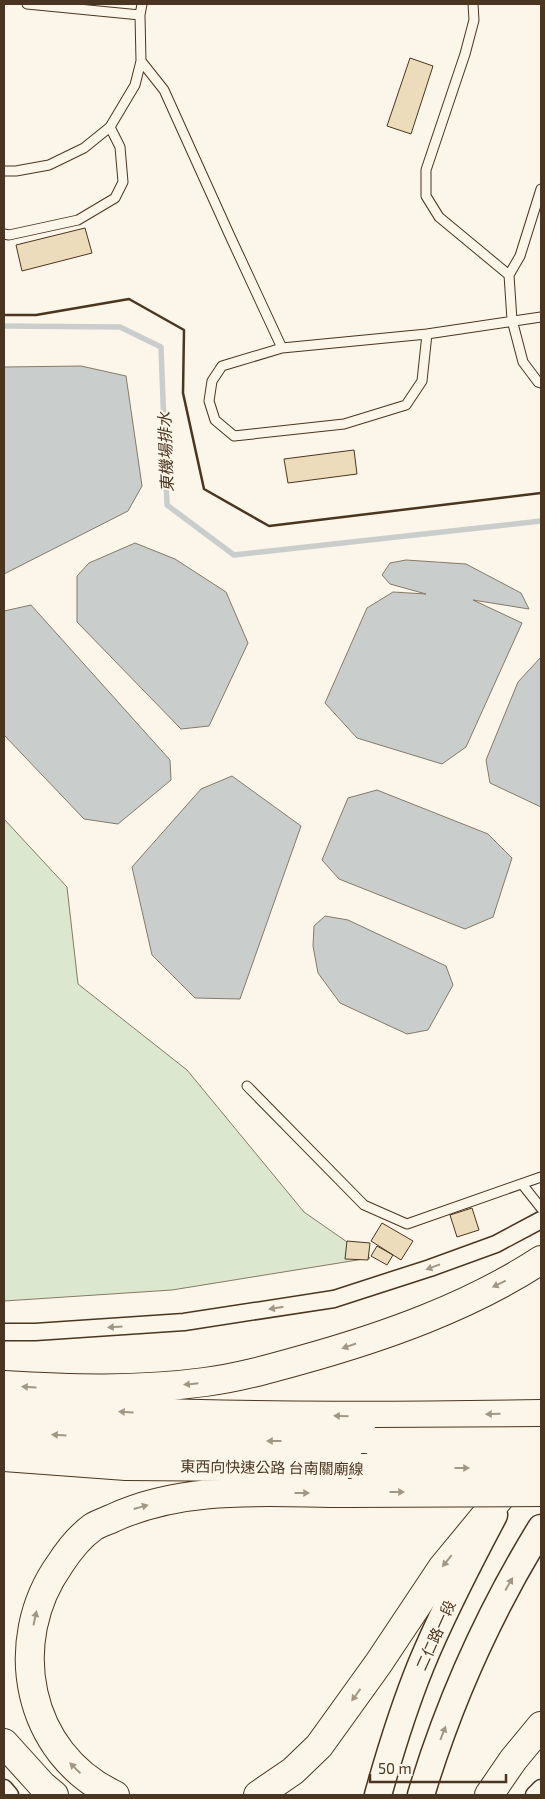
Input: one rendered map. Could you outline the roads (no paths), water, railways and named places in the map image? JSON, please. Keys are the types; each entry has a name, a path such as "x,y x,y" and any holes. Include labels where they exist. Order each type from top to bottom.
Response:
{"highway":[{"path":"4,1385 50,1388 146,1388 206,1382 261,1371 392,1332 516,1277 541,1260"},
{"path":"4,1406 166,1414 390,1416 541,1414"},
{"name":"東西向快速公路 台南關廟線","path":"4,1431 152,1440 541,1441"},
{"name":"東西向快速公路 台南關廟線","path":"4,1457 126,1466 541,1468"},
{"path":"258,1795 293,1771 319,1746 378,1664 442,1568 512,1483"},
{"path":"115,1795 102,1789 75,1769 53,1743 38,1710 30,1676 29,1642 37,1608 51,1576 71,1548 93,1527 127,1512 174,1498 232,1493 541,1492"},
{"path":"489,1795 513,1760 541,1726"},
{"path":"4,1743 42,1786 54,1795"}],"main road":[{"name":"二仁路一段","path":"378,1795 389,1755 420,1666 456,1586 512,1483 541,1437"},
{"path":"421,1795 428,1770 459,1691 497,1606 539,1532"}],"street":[{"path":"4,1332 184,1322 334,1299 430,1268 496,1244 541,1220"},
{"path":"4,1788 10,1795"},
{"path":"534,1795 541,1788"}],"lane":[{"path":"27,4 140,15"},
{"path":"4,171 16,171 50,165 84,148 110,127 135,85 141,61 140,15 142,4"},
{"path":"473,4 474,20 465,54 426,170 426,196 439,217 509,275"},
{"path":"141,61 164,90 282,348"},
{"path":"4,234 9,235 78,220 115,198 123,182 120,147 110,127"},
{"path":"541,189 520,256 509,275 512,320 522,362 538,382 541,383"},
{"path":"427,334 422,381 406,405 344,424 234,436 215,420 210,401 212,381 222,366 282,348 427,334 541,317"},
{"path":"247,1086 364,1205 407,1224 541,1177"},
{"path":"522,1184 541,1208"}],"waterway":[{"name":"東機場排水","path":"4,326 120,327 161,347 167,505 234,555 541,521"}]}
